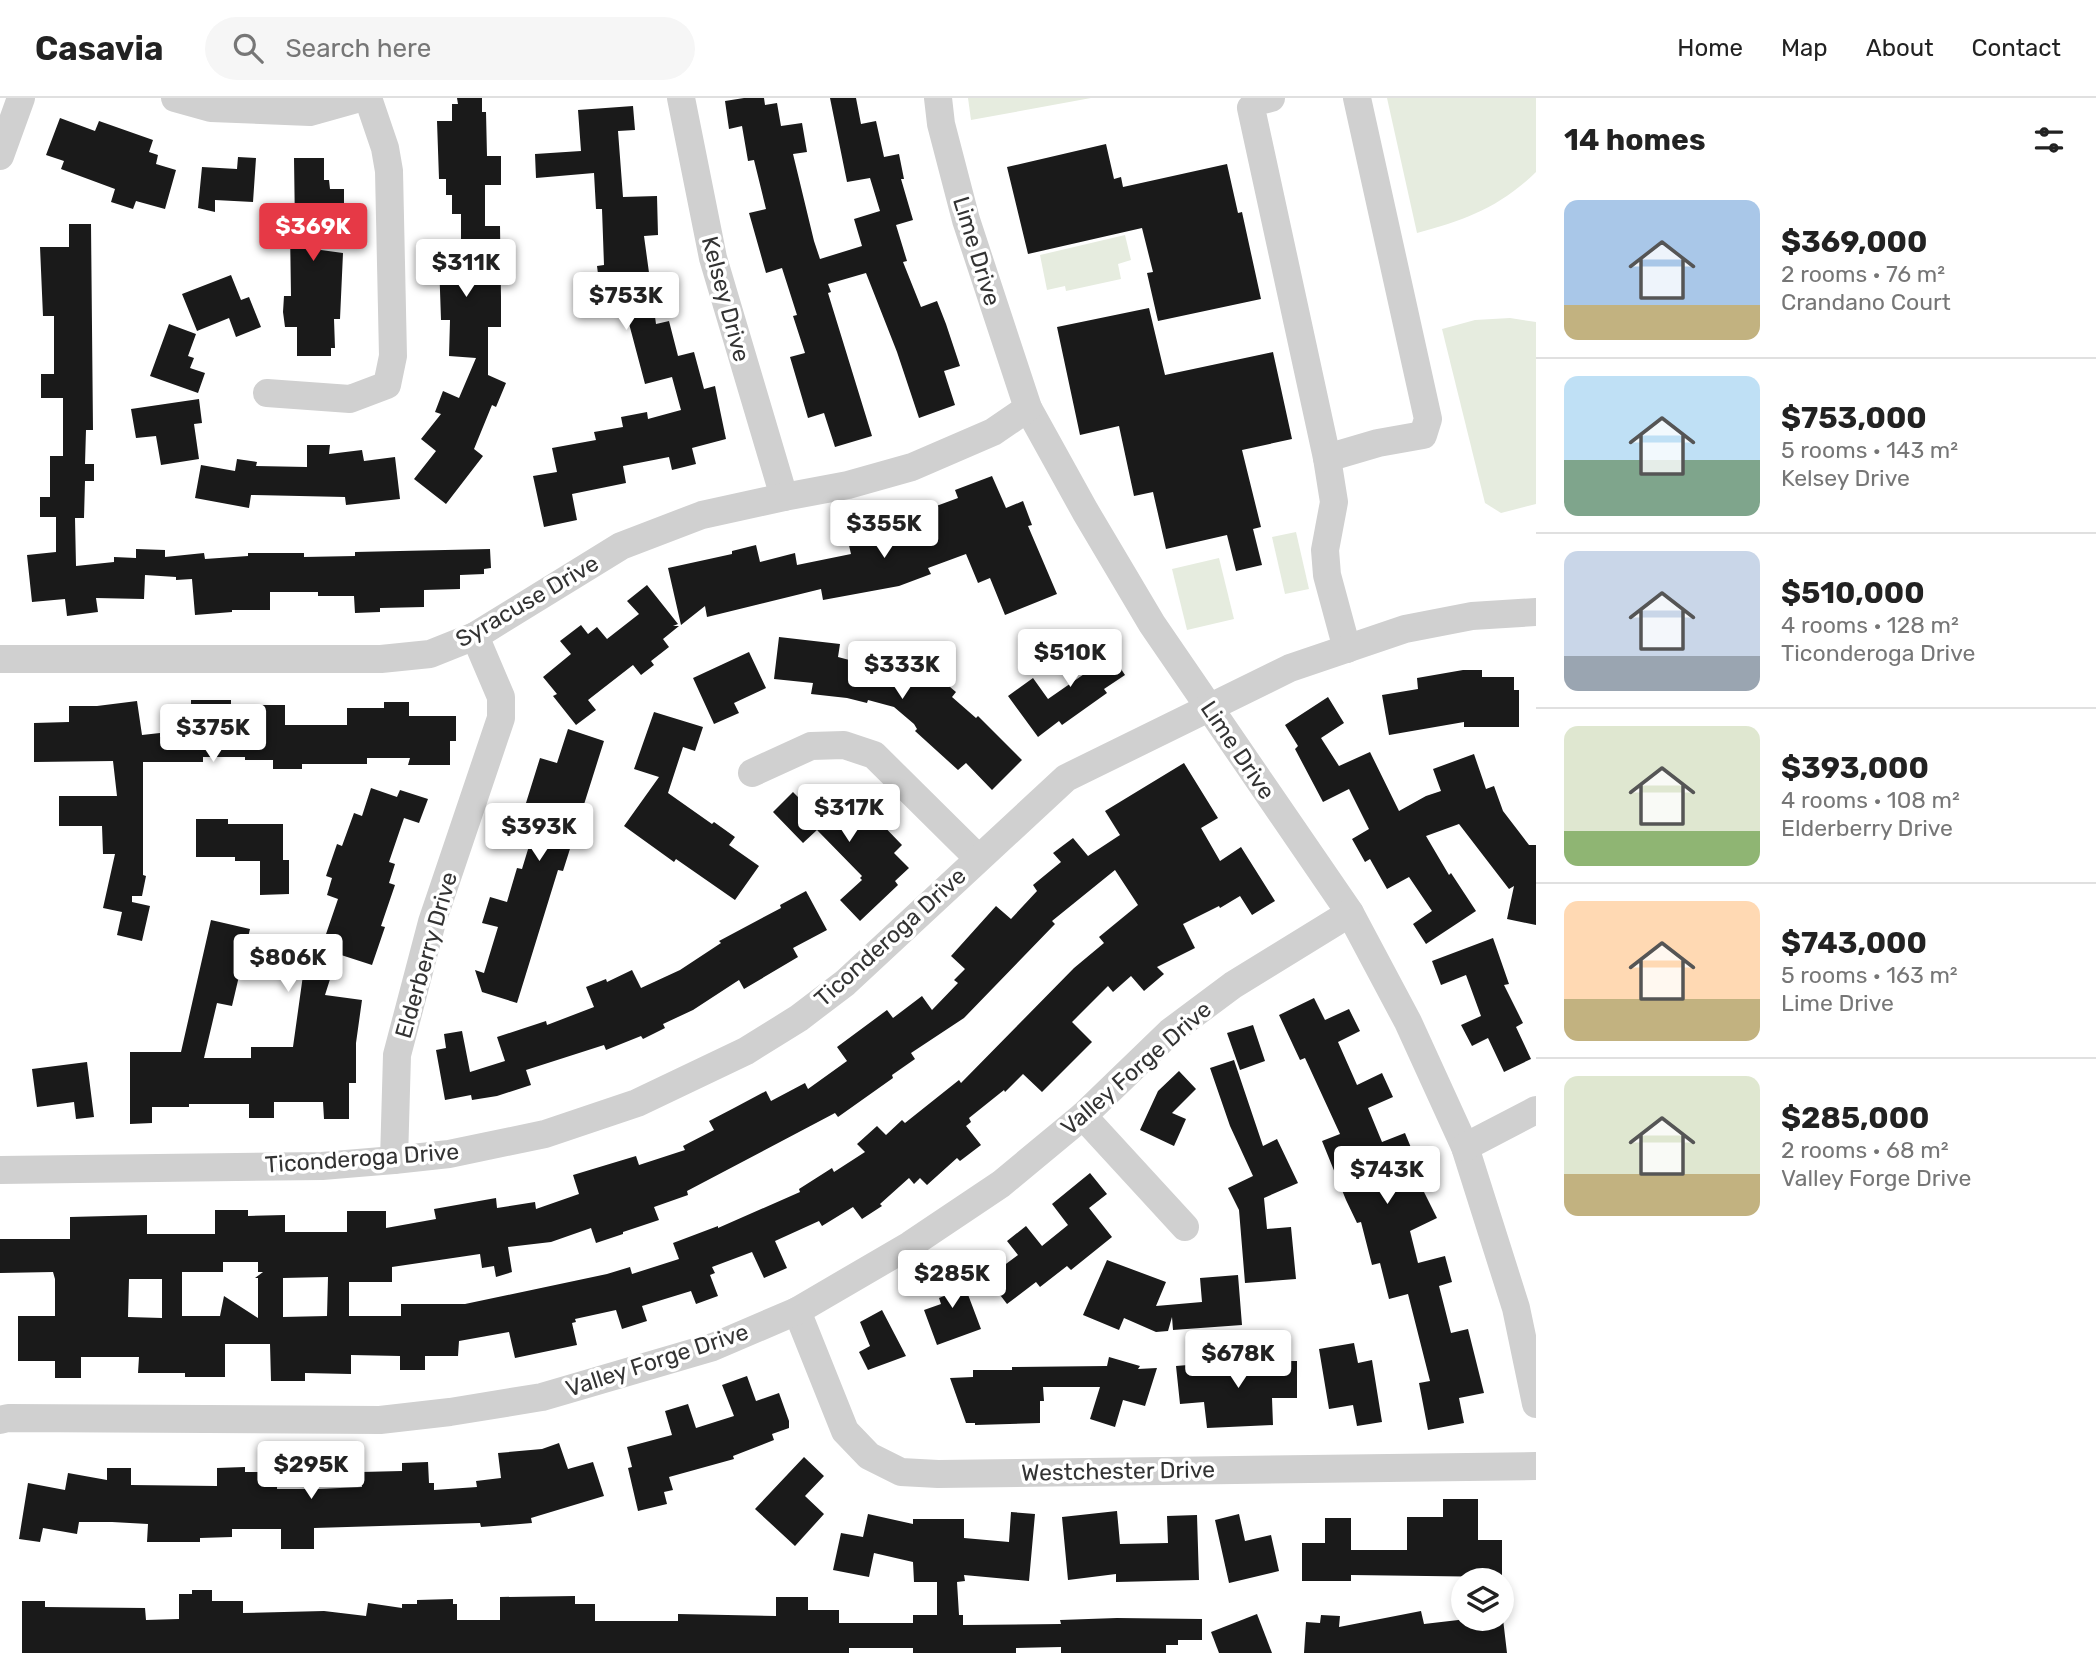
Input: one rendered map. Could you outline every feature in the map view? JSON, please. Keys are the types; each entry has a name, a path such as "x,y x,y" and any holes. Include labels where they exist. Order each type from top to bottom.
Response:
{"street":[{"path":"0,156 21,98"},
{"path":"175,98 211,108 310,113 360,98"},
{"path":"267,393 350,399 387,385 393,356 388,171 385,148 368,98"},
{"name":"Kelsey Drive","path":"681,98 713,258 784,496"},
{"name":"Lime Drive","path":"938,98 941,124 966,220 1028,408 1084,511 1152,624 1350,913 1408,1021 1465,1147 1516,1308 1536,1404"},
{"path":"1271,98 1259,101 1251,108 1327,458 1334,502 1325,550 1327,575 1347,649"},
{"path":"1327,458 1378,443 1423,435 1428,419 1357,98"},
{"name":"Syracuse Drive","path":"0,659 381,659 429,654 475,636 621,546 702,515 784,496 848,485 912,467 993,432 1028,408"},
{"name":"Ticonderoga Drive","path":"0,1170 322,1166 394,1160 449,1154 545,1134 637,1103 746,1051 799,1018 845,983 1066,778 1290,668 1405,629 1443,621 1536,611"},
{"name":"Elderberry Drive","path":"394,1160 397,1055 432,922 500,718 500,697 475,636"},
{"path":"752,773 811,747 844,745 874,755 978,858"},
{"name":"Valley Forge Drive","path":"0,1420 380,1420 542,1397 713,1347 797,1311 911,1245 989,1191 1083,1116 1170,1032 1233,985 1350,913"},
{"path":"1465,1147 1536,1110"},
{"path":"1083,1116 1185,1227"},
{"name":"Westchester Drive","path":"797,1311 845,1432 869,1456 901,1472 938,1474 1536,1466"}],"shaded area":[{"path":"968,98 1091,98 971,120"},
{"path":"1387,98 1536,98 1536,172 1509,194 1481,211 1417,233"},
{"path":"1125,235 1131,260 1118,264 1121,279 1066,291 1065,286 1047,290 1040,255"},
{"path":"1510,318 1536,322 1536,504 1501,513 1485,503 1442,329 1475,320"},
{"path":"1296,532 1309,589 1285,594 1272,537"},
{"path":"1219,558 1234,619 1187,630 1172,569"}],"building":[{"path":"457,98 482,98 482,112 486,112 487,156 501,156 501,185 485,185 485,226 500,226 501,327 488,327 488,375 506,383 496,407 492,405 474,449 483,456 446,504 414,479 436,451 421,439 441,414 435,412 443,391 459,398 476,358 449,356 450,320 441,320 439,261 461,261 461,214 452,214 452,195 446,195 446,179 439,179 437,121 452,121 452,104 458,104"},
{"path":"764,98 765,105 777,103 781,126 802,123 807,152 793,154 820,259 862,246 854,219 880,211 870,178 847,182 830,98 856,98 861,124 876,121 884,157 899,154 904,179 901,179 913,220 896,225 907,261 903,262 921,307 937,301 946,324 960,366 944,371 955,405 919,418 866,273 828,284 831,292 828,293 872,436 835,447 824,413 808,418 790,357 805,353 793,316 797,315 782,268 766,273 749,213 766,209 754,160 748,161 742,126 729,129 725,101"},
{"path":"633,106 635,130 618,131 623,197 657,196 658,235 644,236 656,324 669,321 678,356 694,352 704,389 715,386 726,439 692,448 696,464 672,470 669,457 623,466 626,483 572,494 577,520 544,527 533,476 557,472 552,448 596,440 594,432 623,427 621,417 647,412 648,419 681,410 672,377 645,384 627,316 616,318 613,296 601,298 597,266 604,265 602,209 596,209 594,173 536,178 535,154 581,151 578,110"},
{"path":"60,118 95,131 99,121 153,140 149,152 158,155 156,164 176,170 165,209 136,201 133,209 111,202 115,189 61,169 64,161 46,155"},
{"path":"1106,144 1114,179 1121,177 1123,187 1227,164 1238,213 1242,212 1261,299 1158,321 1147,273 1153,272 1142,228 1028,254 1007,167"},
{"path":"238,157 256,158 253,202 215,200 215,212 198,208 202,167 237,169"},
{"path":"294,158 324,158 324,180 329,180 330,189 344,189 344,211 321,211 321,250 343,253 340,319 334,319 335,348 331,348 331,356 297,356 297,327 285,327 284,296 291,296 290,229 295,229"},
{"path":"69,224 91,224 93,430 86,430 85,464 94,464 94,481 85,481 84,518 75,518 76,566 114,562 114,557 136,558 136,549 165,550 165,557 204,553 205,559 248,556 248,553 304,553 304,557 355,556 355,552 490,549 491,568 484,569 484,574 460,575 460,589 424,590 424,607 380,608 380,612 355,613 354,596 318,596 318,592 270,592 270,610 232,610 195,615 192,579 176,580 176,577 145,575 144,599 96,598 98,612 67,616 65,599 32,602 27,555 56,552 56,517 40,517 40,497 50,497 50,456 63,456 63,398 41,398 41,374 54,374 54,316 43,316 40,247 69,247"},
{"path":"231,275 241,300 249,297 261,327 236,337 229,318 197,331 182,294"},
{"path":"1149,308 1165,375 1273,352 1292,439 1242,450 1261,527 1253,529 1262,565 1236,571 1227,535 1166,549 1153,492 1134,496 1119,426 1080,435 1057,327"},
{"path":"169,324 196,334 188,356 194,358 190,368 205,373 198,393 150,376"},
{"path":"199,399 202,423 194,424 199,459 161,465 156,436 136,438 131,409"},
{"path":"307,445 330,445 329,454 362,450 364,461 395,457 400,499 346,505 345,497 251,495 249,508 195,498 201,465 235,471 237,459 257,462 256,466 307,467"},
{"path":"992,476 1006,508 1023,501 1032,525 1028,526 1057,594 1005,615 990,578 978,583 966,554 928,568 931,574 899,586 823,600 821,589 707,617 705,606 681,625 668,568 732,554 732,551 756,545 760,562 795,553 797,565 851,554 847,537 895,528 893,522 958,498 955,490"},
{"path":"647,585 678,624 673,626 679,626 663,639 669,647 651,661 654,665 641,675 633,665 588,700 596,710 576,725 553,696 557,694 543,677 571,654 560,641 581,625 588,634 597,627 607,639 639,614 627,601"},
{"path":"1097,633 1125,675 1104,689 1107,693 1062,725 1059,721 1038,737 1008,696 1033,678 1048,699 1087,672 1072,650"},
{"path":"779,637 840,644 838,657 872,666 876,649 919,661 956,692 952,697 976,718 978,716 1022,760 992,790 966,763 958,770 915,731 917,729 914,724 894,707 868,700 867,703 811,694 813,683 774,679"},
{"path":"749,652 766,688 734,703 739,713 714,724 693,678"},
{"path":"1463,670 1482,670 1482,677 1514,677 1514,690 1519,690 1519,727 1464,727 1464,722 1389,735 1382,695 1418,689 1417,678"},
{"path":"1328,697 1344,723 1321,738 1339,766 1370,752 1399,811 1441,791 1433,769 1474,754 1486,789 1494,786 1503,811 1529,845 1536,845 1536,925 1507,919 1514,886 1509,889 1459,824 1426,836 1449,875 1451,873 1476,911 1426,944 1413,924 1432,911 1409,877 1387,889 1370,859 1365,862 1352,839 1369,829 1349,789 1323,802 1295,749 1298,746 1285,725"},
{"path":"191,700 231,700 231,705 285,705 285,725 347,725 347,708 384,708 384,702 409,702 409,716 456,716 456,741 450,741 450,765 408,765 410,758 367,758 367,764 302,764 302,769 273,769 273,760 245,760 245,757 203,757 203,762 143,762 143,875 146,876 142,896 132,896 132,902 150,906 142,941 117,935 122,912 103,908 115,854 103,854 102,826 59,826 59,796 117,796 113,761 34,762 34,723 69,722 69,706 137,701 142,735 160,733 160,737 191,737"},
{"path":"654,712 703,727 695,751 683,747 668,793 735,837 729,845 759,866 735,900 676,859 674,862 624,826 659,777 634,769"},
{"path":"568,729 604,741 563,871 558,870 517,1003 482,992 475,970 484,973 498,927 482,923 490,897 507,902 517,868 522,869 536,823 521,819 540,758 557,763"},
{"path":"1184,763 1218,818 1201,828 1220,861 1241,847 1275,901 1252,915 1240,896 1183,924 1195,948 1157,967 1164,974 1144,991 1131,976 1113,992 1108,986 1072,1022 1092,1042 1042,1092 1023,1074 1005,1092 1004,1090 969,1118 971,1122 966,1126 981,1145 960,1161 957,1158 927,1185 920,1178 914,1184 909,1178 880,1204 882,1206 862,1219 853,1207 822,1226 819,1221 775,1241 787,1268 764,1278 752,1252 712,1267 715,1273 710,1275 718,1296 696,1304 691,1291 642,1306 647,1321 622,1329 616,1310 575,1319 576,1322 572,1323 577,1345 515,1358 509,1332 459,1341 458,1356 425,1356 425,1370 400,1370 400,1356 351,1355 351,1374 305,1373 305,1381 271,1381 270,1344 225,1344 225,1377 185,1377 185,1373 138,1373 139,1357 81,1357 81,1378 55,1378 55,1361 18,1361 18,1316 55,1316 55,1279 53,1272 0,1273 0,1239 70,1239 70,1217 147,1215 147,1234 215,1234 215,1210 248,1210 248,1216 285,1215 285,1232 347,1232 347,1211 386,1211 386,1228 436,1219 434,1209 496,1198 497,1208 535,1202 536,1209 579,1194 573,1175 636,1156 639,1165 685,1150 683,1146 714,1130 709,1121 766,1091 771,1101 805,1083 808,1089 847,1061 837,1047 887,1010 893,1018 922,996 932,1010 958,983 954,980 965,969 951,956 996,906 1011,919 1037,891 1033,885 1061,862 1053,853 1073,838 1088,856 1120,835 1105,811","holes":["1115,870 1138,905 1099,937 1104,943 1074,968 961,1083 959,1080 905,1123 902,1120 886,1135 877,1126 857,1144 865,1152 834,1172 832,1168 799,1189 800,1192 718,1228 673,1243 679,1259 632,1274 630,1267 465,1304 401,1304 401,1316 349,1316 349,1282 392,1282 392,1267 480,1254 482,1268 494,1266 496,1277 512,1272 508,1247 551,1242 591,1228 596,1243 659,1220 654,1207 688,1195 687,1191 835,1113 838,1117 893,1078 892,1075 915,1059 911,1053 964,1018 1055,924 1052,921","223,1262 258,1262 258,1272 263,1272 255,1278 258,1278 258,1318 224,1296 220,1316 182,1316 182,1272 223,1272","328,1277 327,1316 283,1317 283,1278","129,1279 162,1279 162,1318 128,1317"]},
{"path":"820,787 837,805 849,795 872,818 874,816 902,845 894,853 909,868 895,881 898,885 860,921 840,900 862,880 862,876 817,830 803,843 773,812 793,792 804,803"},
{"path":"371,788 397,797 400,790 428,799 419,823 404,818 389,862 395,864 389,883 395,885 381,926 385,927 372,965 338,954 325,995 362,1000 356,1043 356,1083 349,1083 349,1119 324,1119 323,1102 274,1102 274,1118 249,1118 249,1104 189,1104 189,1107 152,1107 152,1123 130,1124 130,1052 181,1052 211,920 250,929 232,1006 217,1003 204,1058 251,1058 251,1047 293,1047 304,968 307,969 318,935 325,937 338,899 327,895 332,878 326,876 337,844 342,846 354,813 362,816"},
{"path":"196,819 228,819 228,824 283,824 283,860 289,860 289,894 260,895 260,861 235,861 235,857 196,857"},
{"path":"806,891 827,930 793,948 798,957 744,989 739,980 693,1010 663,1024 665,1028 643,1039 641,1036 606,1050 604,1045 526,1070 531,1085 497,1096 472,1100 471,1095 445,1100 436,1050 446,1048 444,1034 462,1031 470,1072 505,1061 497,1037 546,1021 547,1025 594,1007 586,987 606,979 607,982 632,970 641,988 680,970 721,943 719,941 781,908 780,905"},
{"path":"1493,938 1509,984 1504,985 1523,1023 1516,1027 1531,1059 1504,1072 1488,1038 1472,1046 1461,1025 1481,1016 1466,975 1441,985 1432,961"},
{"path":"1314,998 1325,1020 1349,1009 1360,1031 1338,1042 1357,1085 1382,1073 1393,1097 1368,1108 1382,1142 1405,1133 1414,1155 1407,1158 1437,1218 1410,1231 1418,1263 1445,1256 1452,1282 1439,1286 1451,1333 1468,1329 1484,1393 1459,1398 1464,1423 1428,1430 1419,1383 1430,1381 1408,1294 1389,1299 1380,1263 1372,1265 1361,1222 1357,1223 1322,1141 1340,1134 1305,1058 1300,1060 1279,1015"},
{"path":"1253,1025 1265,1061 1240,1070 1227,1033"},
{"path":"1234,1060 1263,1146 1277,1139 1298,1183 1264,1198 1267,1229 1291,1227 1296,1279 1245,1283 1239,1210 1228,1188 1253,1176 1230,1126 1210,1068"},
{"path":"87,1062 94,1117 76,1119 74,1102 37,1107 32,1069"},
{"path":"1179,1071 1196,1089 1172,1113 1186,1119 1174,1146 1140,1130 1158,1091"},
{"path":"1090,1173 1107,1194 1089,1208 1112,1237 1071,1270 1067,1266 1040,1287 1036,1282 1007,1304 987,1278 1018,1255 1007,1241 1026,1226 1042,1246 1068,1225 1052,1204"},
{"path":"1107,1260 1166,1282 1156,1306 1202,1302 1200,1278 1238,1275 1242,1325 1173,1330 1172,1317 1168,1331 1156,1332 1124,1318 1119,1330 1083,1315"},
{"path":"958,1268 981,1329 937,1345 924,1310 941,1304 939,1298 944,1296 936,1276"},
{"path":"882,1310 906,1356 868,1370 859,1352 870,1346 860,1322"},
{"path":"1354,1343 1358,1363 1372,1360 1382,1422 1357,1426 1353,1405 1329,1409 1319,1349"},
{"path":"1109,1357 1140,1366 1138,1369 1157,1368 1145,1406 1123,1400 1115,1427 1090,1419 1100,1387 1043,1387 1044,1401 1040,1401 1040,1423 966,1423 950,1378 973,1377 973,1370 1012,1370 1012,1367 1107,1366"},
{"path":"1235,1361 1297,1361 1297,1398 1272,1398 1273,1425 1207,1428 1204,1402 1180,1404 1176,1366"},
{"path":"747,1376 756,1401 779,1393 789,1428 772,1434 774,1440 733,1456 734,1459 669,1477 673,1490 664,1492 667,1504 638,1511 628,1468 632,1467 627,1447 672,1435 665,1411 688,1404 696,1428 734,1416 722,1385"},
{"path":"559,1443 568,1469 593,1462 604,1496 531,1518 532,1523 481,1527 480,1523 314,1528 314,1549 281,1549 281,1529 232,1529 232,1537 200,1538 200,1542 147,1542 148,1524 112,1522 79,1522 77,1534 43,1528 40,1542 19,1539 28,1483 65,1490 68,1473 107,1480 107,1468 131,1468 131,1485 217,1486 217,1468 245,1467 245,1472 277,1472 277,1489 318,1489 362,1487 361,1472 402,1471 402,1463 428,1462 429,1483 434,1483 434,1490 477,1487 476,1481 501,1478 498,1453 542,1449"},
{"path":"804,1457 824,1476 805,1496 824,1514 795,1546 755,1509"},
{"path":"1443,1499 1478,1499 1478,1540 1502,1540 1502,1568 1451,1568 1451,1576 1351,1575 1351,1581 1302,1581 1302,1543 1325,1543 1325,1518 1351,1518 1351,1550 1407,1550 1407,1517 1443,1517"},
{"path":"1117,1511 1120,1544 1168,1543 1167,1516 1197,1515 1199,1580 1116,1582 1116,1574 1068,1580 1062,1517"},
{"path":"1011,1512 1035,1514 1029,1581 964,1575 965,1581 957,1582 959,1615 963,1615 963,1625 1061,1624 1060,1620 1117,1618 1202,1619 1202,1640 1178,1640 1178,1645 1166,1645 1166,1653 1061,1653 1061,1647 1016,1648 1016,1653 913,1653 913,1648 849,1648 849,1653 22,1653 22,1601 45,1601 45,1607 145,1608 146,1620 179,1619 179,1594 192,1594 192,1590 212,1590 212,1601 243,1601 243,1613 324,1611 366,1616 368,1603 402,1608 402,1604 417,1604 417,1600 453,1599 453,1604 457,1604 457,1620 500,1620 500,1597 575,1596 575,1604 595,1604 595,1621 678,1621 678,1614 776,1616 776,1597 808,1597 808,1610 839,1610 839,1623 913,1623 913,1615 937,1615 937,1582 914,1582 913,1562 874,1553 869,1577 833,1570 841,1533 863,1537 868,1514 913,1524 913,1519 964,1519 964,1538 1009,1542"},
{"path":"1239,1514 1245,1541 1271,1535 1279,1571 1229,1583 1215,1520"},
{"path":"1421,1611 1424,1624 1451,1621 1451,1631 1504,1631 1507,1653 1304,1653 1306,1622 1320,1623 1321,1615 1340,1616 1339,1627"},
{"path":"1257,1614 1272,1653 1219,1653 1211,1632"}]}
